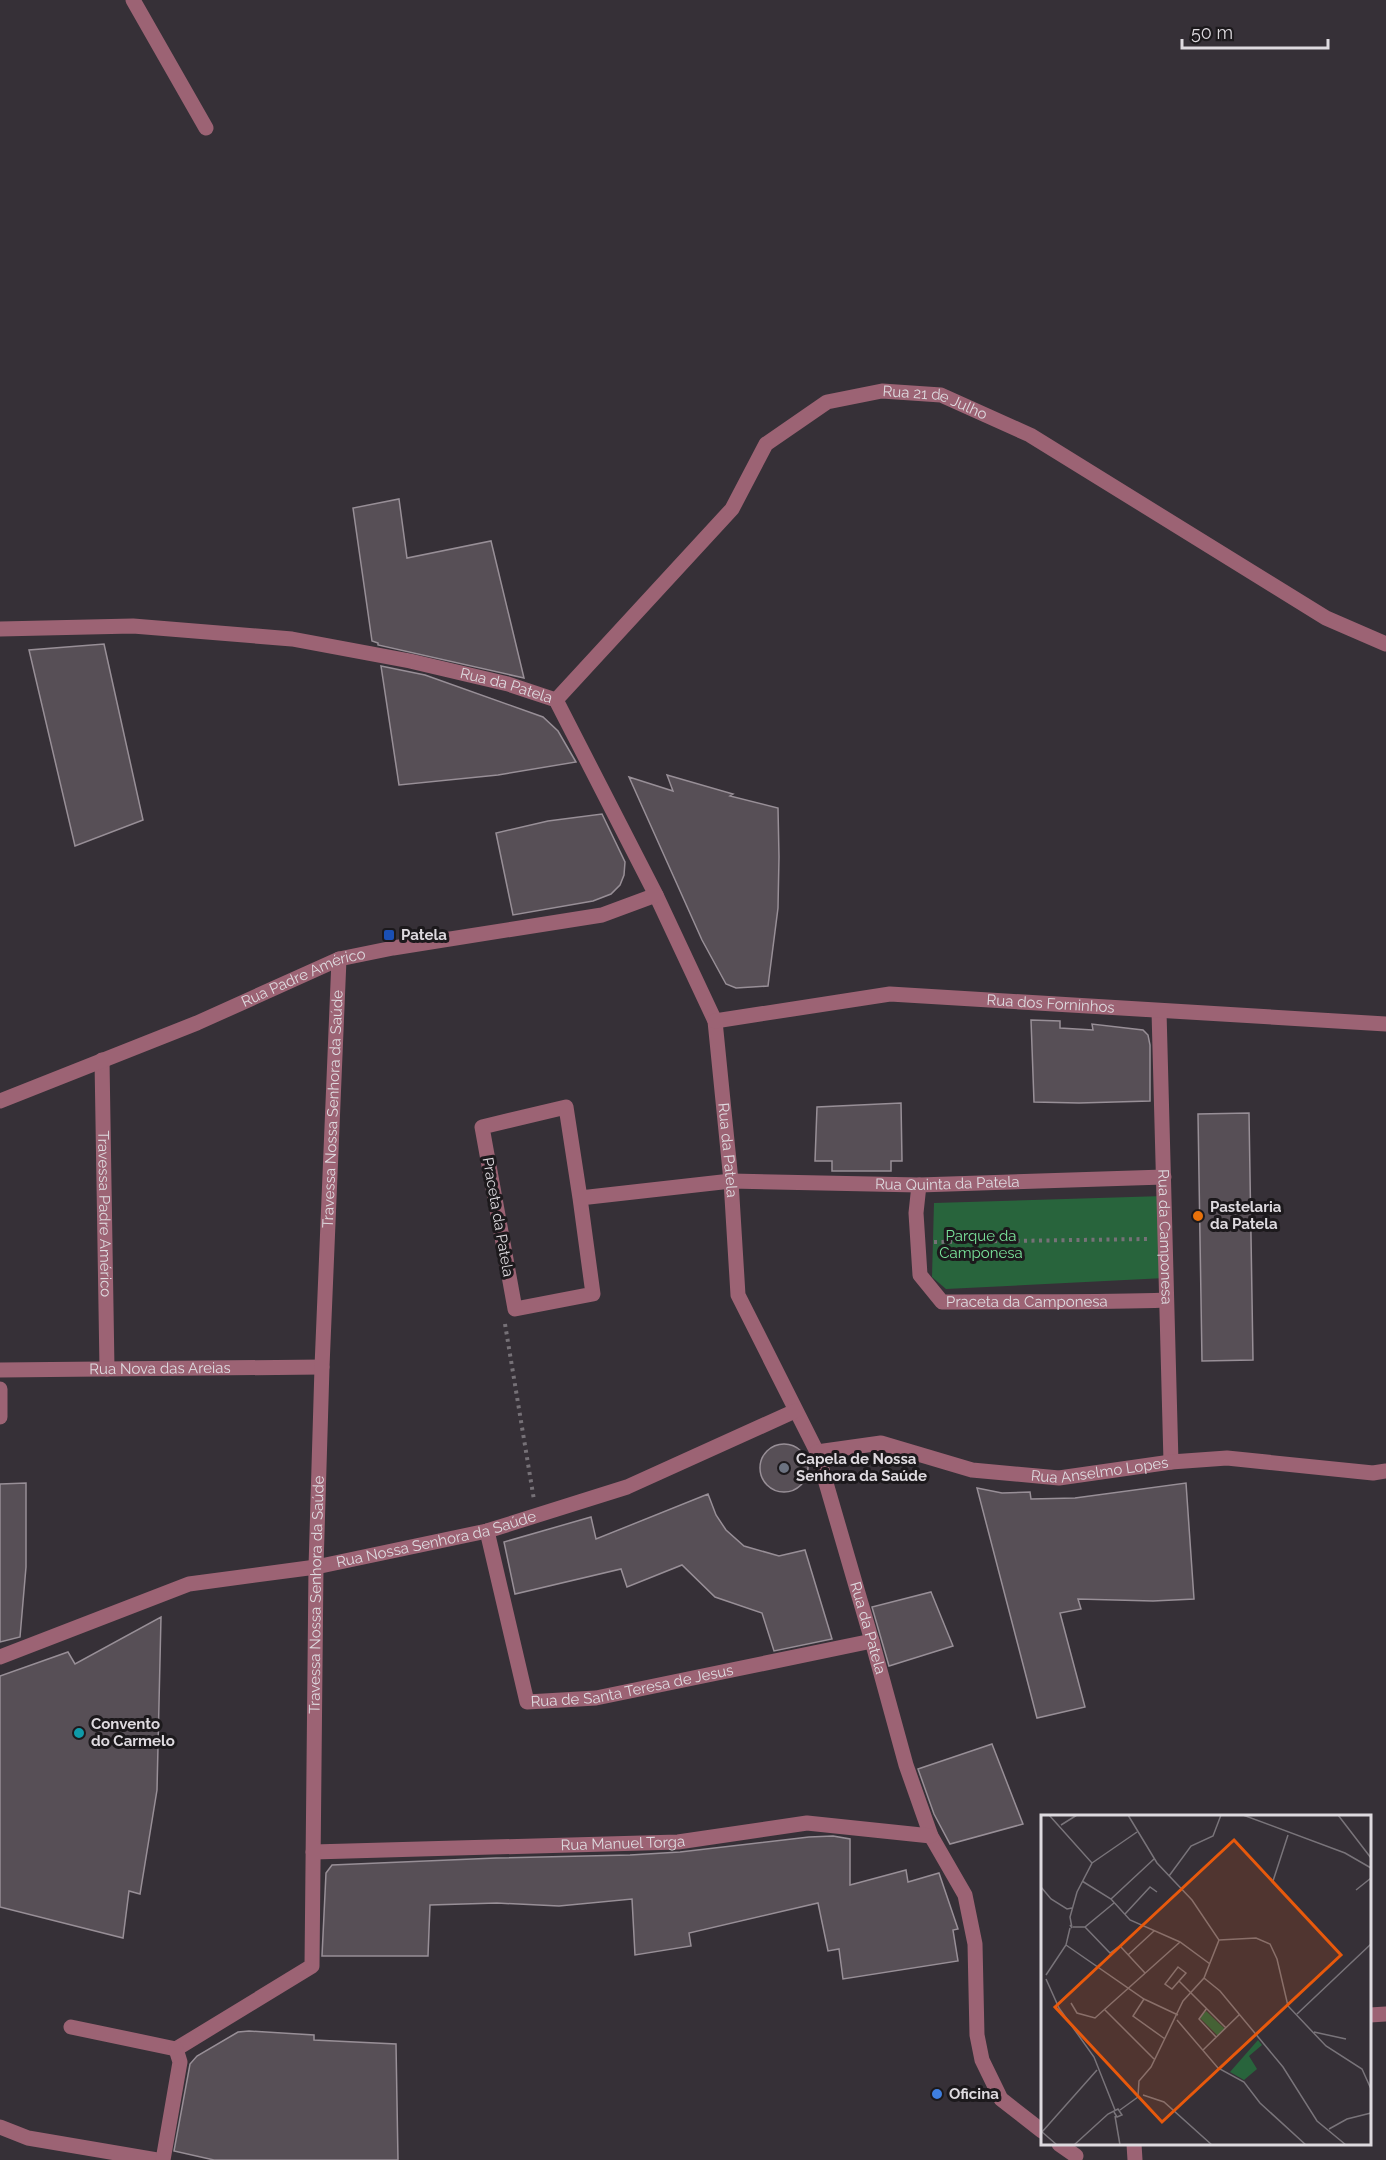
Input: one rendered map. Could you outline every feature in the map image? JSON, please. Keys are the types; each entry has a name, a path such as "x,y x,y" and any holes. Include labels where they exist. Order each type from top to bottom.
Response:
{"street":[{"path":"133,0 206,128"},
{"name":"Rua 21 de Julho","path":"556,699 732,509 766,444 827,402 882,391 940,395 1030,435 1326,618 1386,644"},
{"name":"Rua da Patela","path":"0,629 133,626 292,639 410,661 508,684 556,699 656,895 715,1021 731,1181 738,1295 817,1452 906,1765 931,1836 964,1895 975,1944 977,2035 982,2060 1001,2099 1041,2129"},
{"name":"Rua Padre Américo","path":"0,1101 197,1023 339,959 393,948 602,915 656,895"},
{"name":"Travessa Nossa Senhora da Saúde","path":"176,2049 312,1966 316,1566 339,959"},
{"name":"Rua dos Forninhos","path":"715,1021 891,994 1386,1024"},
{"name":"Rua da Camponesa","path":"1159,1011 1171,1462"},
{"name":"Travessa Padre Américo","path":"102,1060 107,1369"},
{"name":"Praceta da Patela","path":"566,1107 580,1198 593,1294 514,1309 482,1127 566,1107"},
{"name":"Rua Quinta da Patela","path":"731,1181 919,1185 1164,1177"},
{"path":"580,1198 731,1181"},
{"name":"Praceta da Camponesa","path":"919,1185 916,1213 920,1275 942,1302 1166,1300"},
{"name":"Rua Nova das Areias","path":"0,1370 322,1367"},
{"path":"0,1389 0,1417"},
{"name":"Rua Nossa Senhora da Saúde","path":"0,1657 189,1584 316,1566 487,1531 627,1487 795,1411"},
{"name":"Rua Anselmo Lopes","path":"817,1452 881,1443 972,1470 1059,1478 1171,1462 1227,1458 1373,1473 1386,1471"},
{"name":"Rua de Santa Teresa de Jesus","path":"487,1531 527,1702 596,1698 872,1641"},
{"name":"Rua Manuel Torga","path":"313,1852 678,1842 807,1823 931,1836"},
{"path":"1371,2015 1386,2014"},
{"path":"71,2027 176,2049 180,2062 163,2160"},
{"path":"0,2127 28,2138 157,2160"},
{"path":"1061,2145 1076,2153"},
{"path":"1134,2145 1135,2160"}],"path":[{"path":"918,1242 1165,1238"},
{"path":"505,1324 537,1515"}],"green space":[{"name":"Parque da Camponesa","path":"1164,1196 1165,1278 946,1289 932,1277 934,1203"}],"building":[{"path":"399,499 407,558 491,541 524,678 378,645 372,641 353,508"},
{"path":"104,644 143,820 75,846 29,650"},
{"path":"381,666 425,675 543,717 558,731 576,762 498,775 399,785"},
{"path":"667,775 733,794 730,796 778,808 778,908 768,986 736,988 726,984 702,940 629,777 673,791"},
{"path":"602,814 625,862 620,885 611,894 593,901 513,915 496,833 548,821"},
{"path":"1031,1020 1060,1021 1060,1028 1093,1030 1092,1024 1143,1030 1148,1035 1150,1045 1150,1101 1034,1102"},
{"path":"901,1103 902,1161 891,1161 891,1171 832,1171 832,1161 815,1161 817,1107"},
{"path":"1249,1113 1253,1360 1202,1361 1198,1114"},
{"name":"Capela de Nossa Senhora da Saúde","path":"784,1444 801,1451 808,1468 801,1485 784,1492 767,1485 760,1468 767,1451"},
{"path":"26,1483 26,1567 20,1637 0,1642 0,1484"},
{"path":"1186,1483 1194,1599 1153,1601 1078,1599 1081,1609 1060,1613 1085,1707 1037,1718 977,1488 1002,1493 1030,1492 1031,1499 1075,1498"},
{"path":"708,1494 716,1515 726,1530 744,1546 779,1556 805,1550 832,1639 774,1651 762,1613 715,1597 682,1565 627,1587 621,1569 515,1594 504,1542 591,1517 596,1539"},
{"path":"931,1592 953,1646 889,1666 872,1607"},
{"name":"Convento do Carmelo","path":"161,1617 157,1790 140,1894 129,1891 123,1938 0,1907 0,1676 68,1652 75,1664"},
{"path":"992,1744 1023,1824 950,1844 934,1814 918,1769"},
{"path":"833,1836 850,1839 850,1885 906,1870 908,1882 939,1873 958,1929 953,1930 958,1961 843,1979 839,1949 828,1951 818,1903 689,1933 691,1946 635,1955 632,1899 559,1906 497,1903 430,1905 428,1956 322,1956 326,1873 332,1865 630,1855"},
{"path":"238,2032 314,2035 314,2040 396,2044 398,2160 214,2160 174,2151 190,2064 197,2056"}],"place":[{"name":"Patela","path":"389,935"},
{"name":"Pastelaria da Patela","path":"1198,1216"},
{"name":"Capela de Nossa Senhora da Saúde","path":"784,1468"},
{"name":"Convento do Carmelo","path":"79,1733"},
{"name":"Oficina","path":"937,2094"}]}
